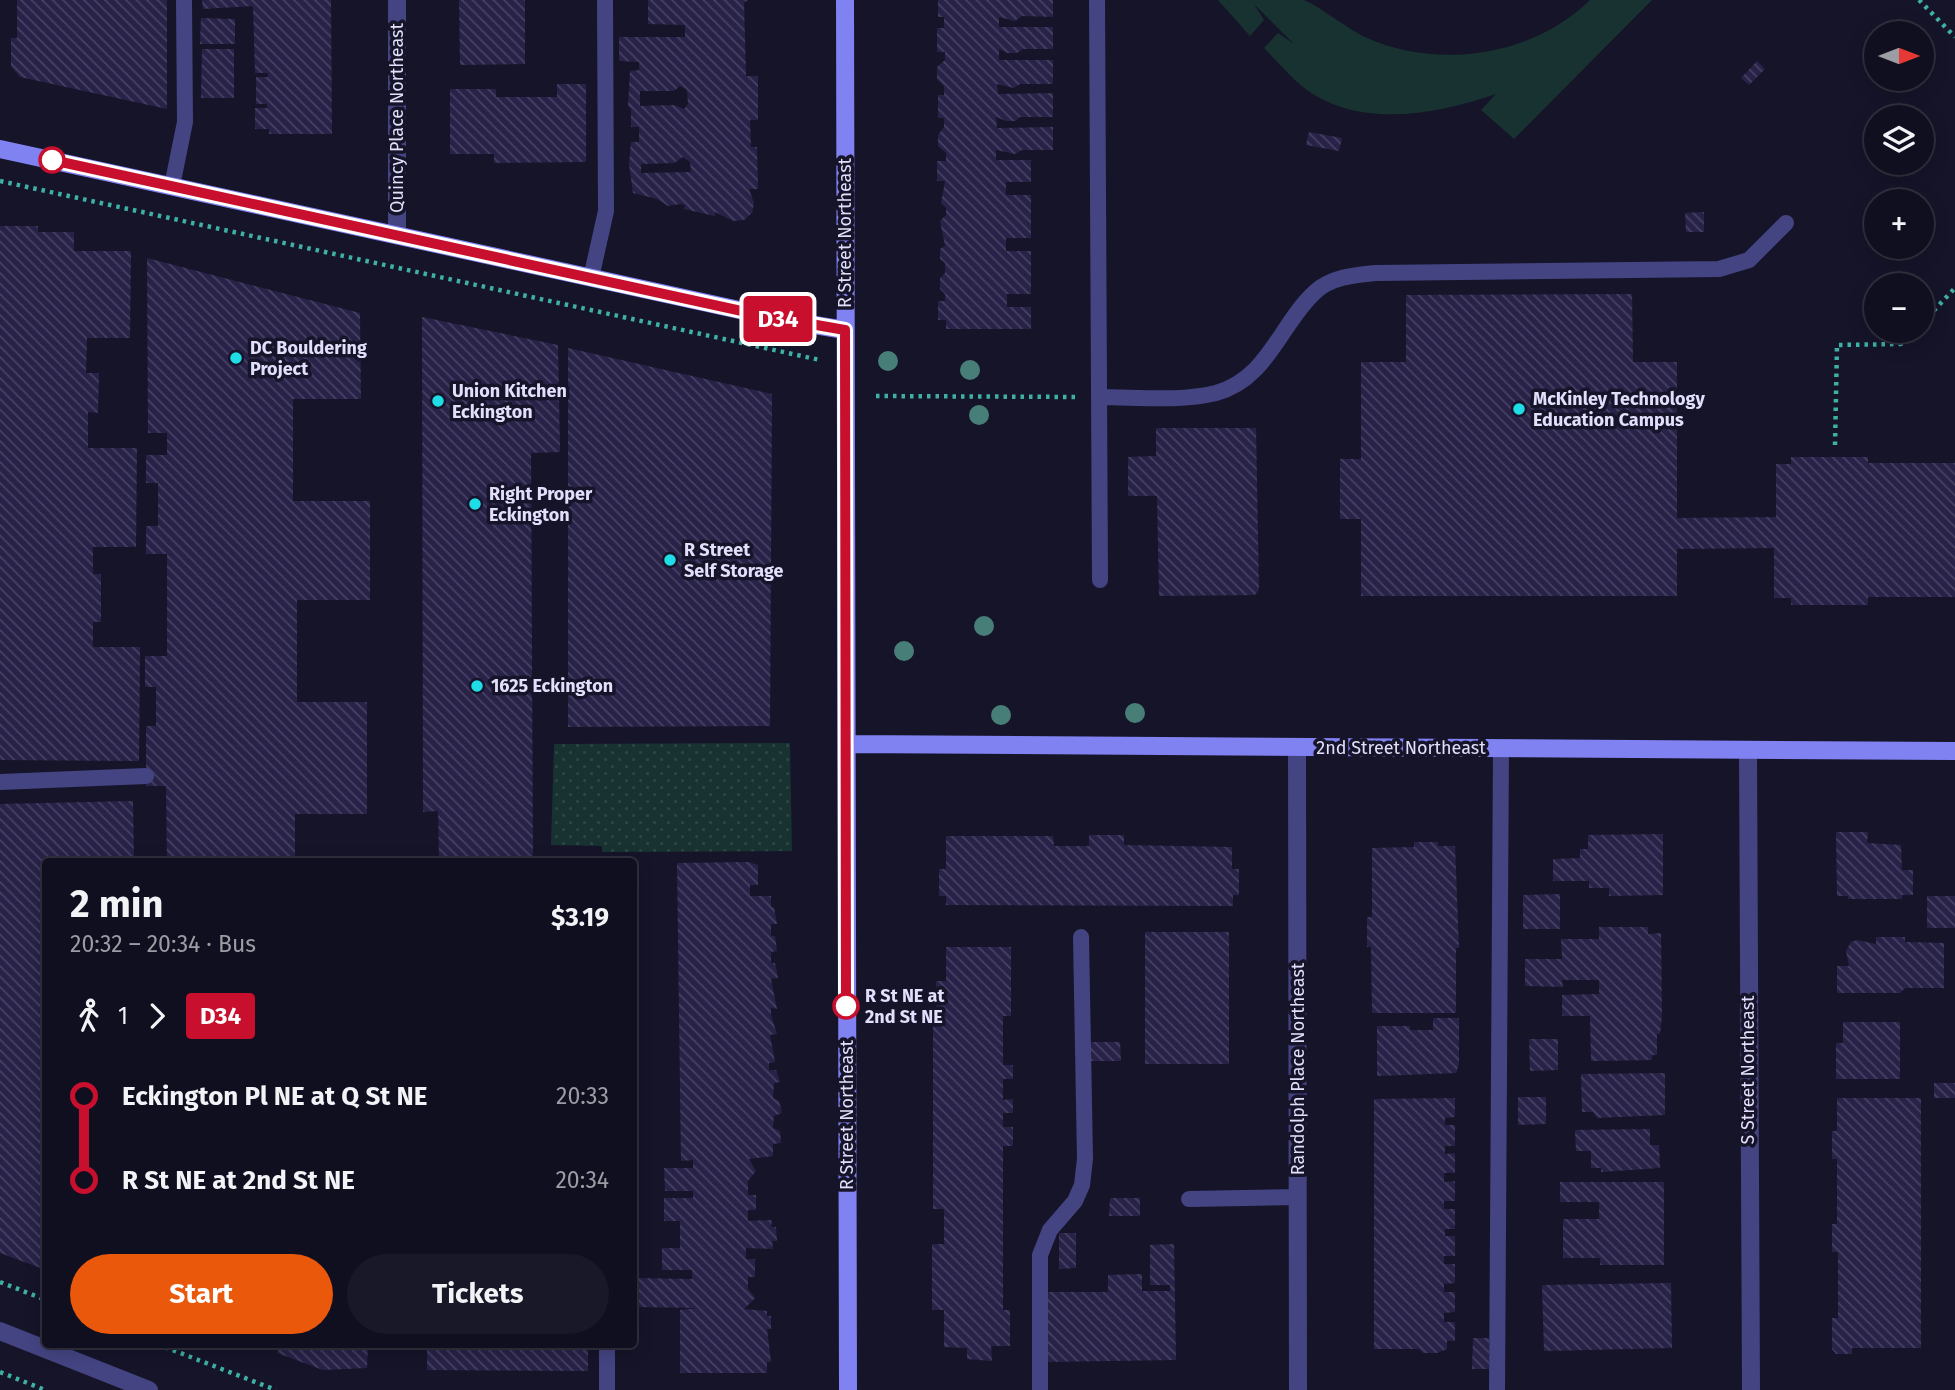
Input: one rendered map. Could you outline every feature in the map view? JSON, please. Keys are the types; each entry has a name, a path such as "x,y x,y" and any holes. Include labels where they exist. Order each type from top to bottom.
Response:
{"street":[{"name":"Quincy Place Northeast","path":"397,0 397,235"},
{"name":"R Street Northeast","path":"845,0 848,1390"},
{"path":"0,149 591,278 845,330"},
{"name":"2nd Street Northeast","path":"848,744 1955,751"},
{"name":"Randolph Place Northeast","path":"1297,748 1298,1390"},
{"name":"S Street Northeast","path":"1748,750 1751,1390"},
{"path":"0,1331 42,1348"},
{"path":"43,1348 149,1390"}],"lane":[{"path":"172,186 185,122 184,0"},
{"path":"591,278 606,211 605,0"},
{"path":"1097,0 1100,580"},
{"path":"1099,397 1175,397 1218,393 1253,373 1278,345 1316,291 1343,277 1375,272 1719,269 1749,260 1786,223"},
{"path":"1497,1390 1501,748"},
{"path":"0,782 146,776"},
{"path":"1040,1390 1040,1255 1050,1230 1075,1200 1082,1185 1086,1159 1081,937"},
{"path":"1189,1199 1298,1197"},
{"path":"607,1348 607,1390"}],"path":[{"path":"1919,0 1955,37"},
{"path":"0,181 846,366"},
{"path":"1934,310 1955,288"},
{"path":"1835,445 1836,345 1902,343"},
{"path":"876,396 1099,397"},
{"path":"0,1282 42,1298"},
{"path":"167,1348 276,1390"},
{"path":"0,1372 45,1390"}],"green space":[{"path":"1218,0 1303,0 1367,38 1395,48 1455,55 1514,45 1541,34 1567,19 1590,0 1652,0 1514,139 1481,110 1496,94 1450,107 1400,114 1351,110 1328,102 1301,85 1264,48 1278,33 1294,44 1254,4 1264,20 1250,36"},
{"path":"790,743 792,851 602,852 602,846 551,845 554,744"}],"building":[{"path":"17,0 167,0 167,109 20,77 11,66 11,38 17,38"},
{"path":"202,0 331,0 332,134 269,134 269,129 255,129 255,108 267,108 267,104 256,104 256,77 268,77 268,73 255,73 253,6 203,9"},
{"path":"459,0 525,0 525,64 460,65"},
{"path":"648,0 748,0 744,3 746,76 758,76 758,120 750,120 751,147 757,147 758,189 749,189 754,203 752,213 744,220 733,221 715,212 715,216 684,209 685,205 680,204 668,206 657,199 633,193 629,164 631,142 639,142 639,127 631,127 631,109 628,106 630,71 639,70 639,62 619,61 619,37 685,37 685,25 648,24","holes":["680,86 687,90 688,104 684,109 674,105 640,106 640,91 674,91","683,157 690,162 691,172 641,173 641,164 674,163"]},
{"path":"938,0 1053,0 1053,17 1022,16 1015,21 999,17 999,27 1053,27 1053,49 1023,49 1017,53 1007,53 999,49 999,60 1053,60 1053,84 1020,84 1014,88 997,84 998,94 1053,93 1053,117 1020,117 1015,121 1006,121 996,117 997,128 1053,127 1053,150 1022,150 1015,154 996,150 996,160 1031,160 1031,182 1006,182 1006,195 1031,195 1031,238 1006,238 1006,251 1031,251 1031,294 1007,294 1007,307 1031,307 1031,329 946,329 946,320 938,320 938,301 945,301 945,294 940,289 945,263 940,259 940,249 945,246 940,221 946,215 946,208 941,203 945,181 937,181 937,161 946,161 946,153 938,146 938,135 944,127 944,118 938,118 938,95 944,95 944,86 937,79 937,67 945,60 945,52 937,52 937,28 944,28 944,17 938,17"},
{"path":"201,18 235,19 235,44 200,44"},
{"path":"202,49 234,49 234,98 201,98"},
{"path":"1757,61 1765,69 1749,85 1741,78"},
{"path":"557,84 586,84 586,162 494,163 494,154 450,154 450,89 496,89 496,97 557,97"},
{"path":"1309,132 1342,138 1339,151 1306,145"},
{"path":"1704,212 1704,232 1686,232 1685,213"},
{"path":"0,226 38,226 38,232 74,232 74,251 131,251 130,338 87,338 86,373 99,373 98,413 88,412 88,448 137,448 136,547 93,547 93,574 101,574 101,622 93,622 93,647 140,647 139,761 0,760"},
{"path":"147,258 360,313 361,399 293,399 293,501 370,501 370,600 297,600 297,702 367,702 367,814 295,814 295,858 167,858 166,786 146,786 146,726 156,726 156,687 145,687 145,656 167,656 167,554 146,554 146,526 158,526 158,483 146,483 146,455 167,455 167,433 148,433"},
{"name":"McKinley Technology Education Campus","path":"1632,294 1633,362 1677,362 1677,518 1776,517 1776,464 1791,464 1791,457 1868,457 1868,463 1955,463 1955,597 1868,597 1868,605 1791,605 1791,598 1774,598 1774,548 1677,549 1677,596 1361,596 1361,519 1340,519 1340,459 1361,459 1361,362 1406,362 1406,295"},
{"name":"1625 Eckington","path":"422,317 558,345 560,452 531,453 533,858 439,858 438,811 423,812"},
{"name":"R Street Self Storage","path":"568,348 772,394 770,726 568,727"},
{"path":"1156,428 1256,428 1259,590 1255,595 1159,596 1157,496 1128,496 1128,457 1156,456"},
{"path":"133,801 134,858 42,858 42,1269 0,1253 0,804"},
{"path":"1836,832 1868,832 1867,843 1901,845 1902,870 1913,870 1913,895 1902,895 1902,899 1848,899 1848,896 1837,896"},
{"path":"1663,834 1663,895 1609,896 1609,888 1589,888 1589,881 1553,881 1553,859 1580,858 1580,849 1588,849 1588,835"},
{"path":"1089,835 1124,835 1124,845 1232,847 1232,869 1239,869 1239,895 1233,895 1233,906 946,905 946,896 939,896 939,869 946,869 946,836 1053,836 1054,846 1089,846"},
{"path":"1414,842 1438,842 1438,846 1455,846 1459,948 1456,948 1456,1013 1372,1013 1371,947 1367,947 1367,917 1372,917 1372,848 1414,847"},
{"path":"748,862 758,865 758,885 750,885 750,896 771,896 771,907 774,907 777,924 771,924 771,936 775,936 777,951 771,952 771,963 775,963 778,978 771,979 777,1009 771,1008 771,1015 777,1034 770,1035 775,1062 769,1063 769,1070 776,1070 780,1082 774,1083 773,1098 779,1101 782,1113 774,1116 773,1128 780,1131 781,1143 773,1144 773,1156 749,1159 756,1171 748,1181 748,1195 756,1195 756,1210 748,1210 748,1221 772,1220 771,1227 776,1227 777,1241 772,1241 773,1249 746,1248 746,1259 755,1259 755,1277 748,1277 748,1289 755,1298 744,1309 767,1311 767,1316 771,1316 771,1329 767,1329 771,1362 767,1362 767,1373 680,1373 680,1310 698,1308 637,1307 637,1278 692,1279 692,1270 662,1270 662,1248 680,1248 680,1221 664,1221 664,1198 693,1198 693,1191 665,1191 664,1168 693,1168 693,1160 681,1161 677,863"},
{"path":"1560,894 1560,929 1523,929 1523,895"},
{"path":"1927,896 1955,896 1955,928 1927,928"},
{"path":"1599,927 1648,927 1648,934 1661,933 1662,1015 1660,1034 1657,1034 1657,1055 1652,1055 1652,1060 1591,1061 1590,1016 1562,1016 1562,995 1599,994 1599,980 1562,980 1563,987 1525,986 1525,959 1562,959 1561,939 1599,939"},
{"path":"1145,932 1229,932 1229,1064 1145,1064"},
{"path":"1876,937 1905,937 1905,942 1944,943 1944,988 1905,988 1900,993 1837,993 1837,966 1849,966 1846,951 1851,942 1857,940 1876,944"},
{"path":"946,947 1011,947 1011,1016 1003,1016 1003,1065 1013,1065 1013,1079 1003,1079 1003,1100 1013,1099 1013,1113 1003,1113 1003,1127 1013,1127 1013,1146 1003,1146 1003,1310 1010,1310 1010,1346 991,1346 992,1361 967,1359 967,1348 944,1347 944,1310 932,1310 932,1244 944,1244 944,1209 933,1209 933,1016 936,1016 936,981 946,981"},
{"path":"1433,1018 1459,1018 1459,1064 1456,1073 1377,1076 1377,1026 1410,1026 1410,1030 1433,1030"},
{"path":"1843,1022 1900,1022 1900,1079 1836,1079 1836,1043 1843,1043"},
{"path":"1529,1039 1558,1039 1558,1070 1530,1071"},
{"path":"1088,1042 1120,1042 1121,1061 1089,1061"},
{"path":"1665,1073 1665,1115 1597,1118 1593,1112 1582,1112 1581,1074"},
{"path":"1934,1083 1955,1083 1955,1098 1934,1098"},
{"path":"1518,1097 1546,1097 1546,1124 1518,1125"},
{"path":"1455,1098 1455,1117 1445,1118 1445,1125 1455,1125 1455,1146 1445,1146 1445,1154 1455,1153 1455,1173 1444,1173 1444,1182 1455,1181 1455,1201 1444,1201 1444,1209 1455,1209 1455,1229 1445,1229 1445,1236 1455,1236 1455,1256 1444,1256 1444,1264 1455,1264 1455,1283 1444,1284 1444,1292 1455,1292 1455,1312 1444,1313 1444,1322 1455,1322 1455,1341 1447,1341 1447,1349 1437,1353 1423,1353 1419,1349 1374,1349 1374,1099"},
{"path":"1837,1098 1921,1098 1921,1348 1852,1348 1852,1354 1836,1354 1832,1349 1832,1318 1838,1318 1838,1252 1832,1252 1832,1224 1837,1224 1837,1159 1832,1159 1832,1131 1837,1131"},
{"path":"1650,1129 1650,1145 1659,1145 1660,1168 1601,1172 1601,1168 1591,1168 1591,1151 1576,1151 1575,1130"},
{"path":"1560,1182 1664,1182 1664,1265 1600,1265 1600,1258 1563,1258 1563,1219 1599,1219 1599,1202 1560,1202"},
{"path":"1110,1198 1140,1198 1140,1216 1109,1216"},
{"path":"1059,1233 1076,1233 1076,1268 1059,1269"},
{"path":"1174,1244 1176,1360 1044,1362 1043,1292 1108,1292 1108,1275 1142,1274 1142,1291 1170,1291 1170,1285 1150,1285 1150,1245"},
{"path":"1671,1283 1672,1348 1544,1351 1542,1285"},
{"path":"1473,1338 1489,1338 1489,1369 1472,1369"},
{"path":"279,1348 368,1348 367,1368 323,1370 277,1353"},
{"path":"427,1348 588,1348 588,1371 427,1370"}],"bus line":[{"name":"D34","path":"52,160 765,316 845,330 848,744 846,1006"}],"place":[{"name":"DC Bouldering Project","path":"236,358"},
{"name":"Union Kitchen Eckington","path":"438,401"},
{"name":"McKinley Technology Education Campus","path":"1519,409"},
{"name":"Right Proper Eckington","path":"475,504"},
{"name":"R Street Self Storage","path":"670,560"},
{"name":"1625 Eckington","path":"477,686"},
{"name":"R St NE at 2nd St NE","path":"846,1006"}]}
